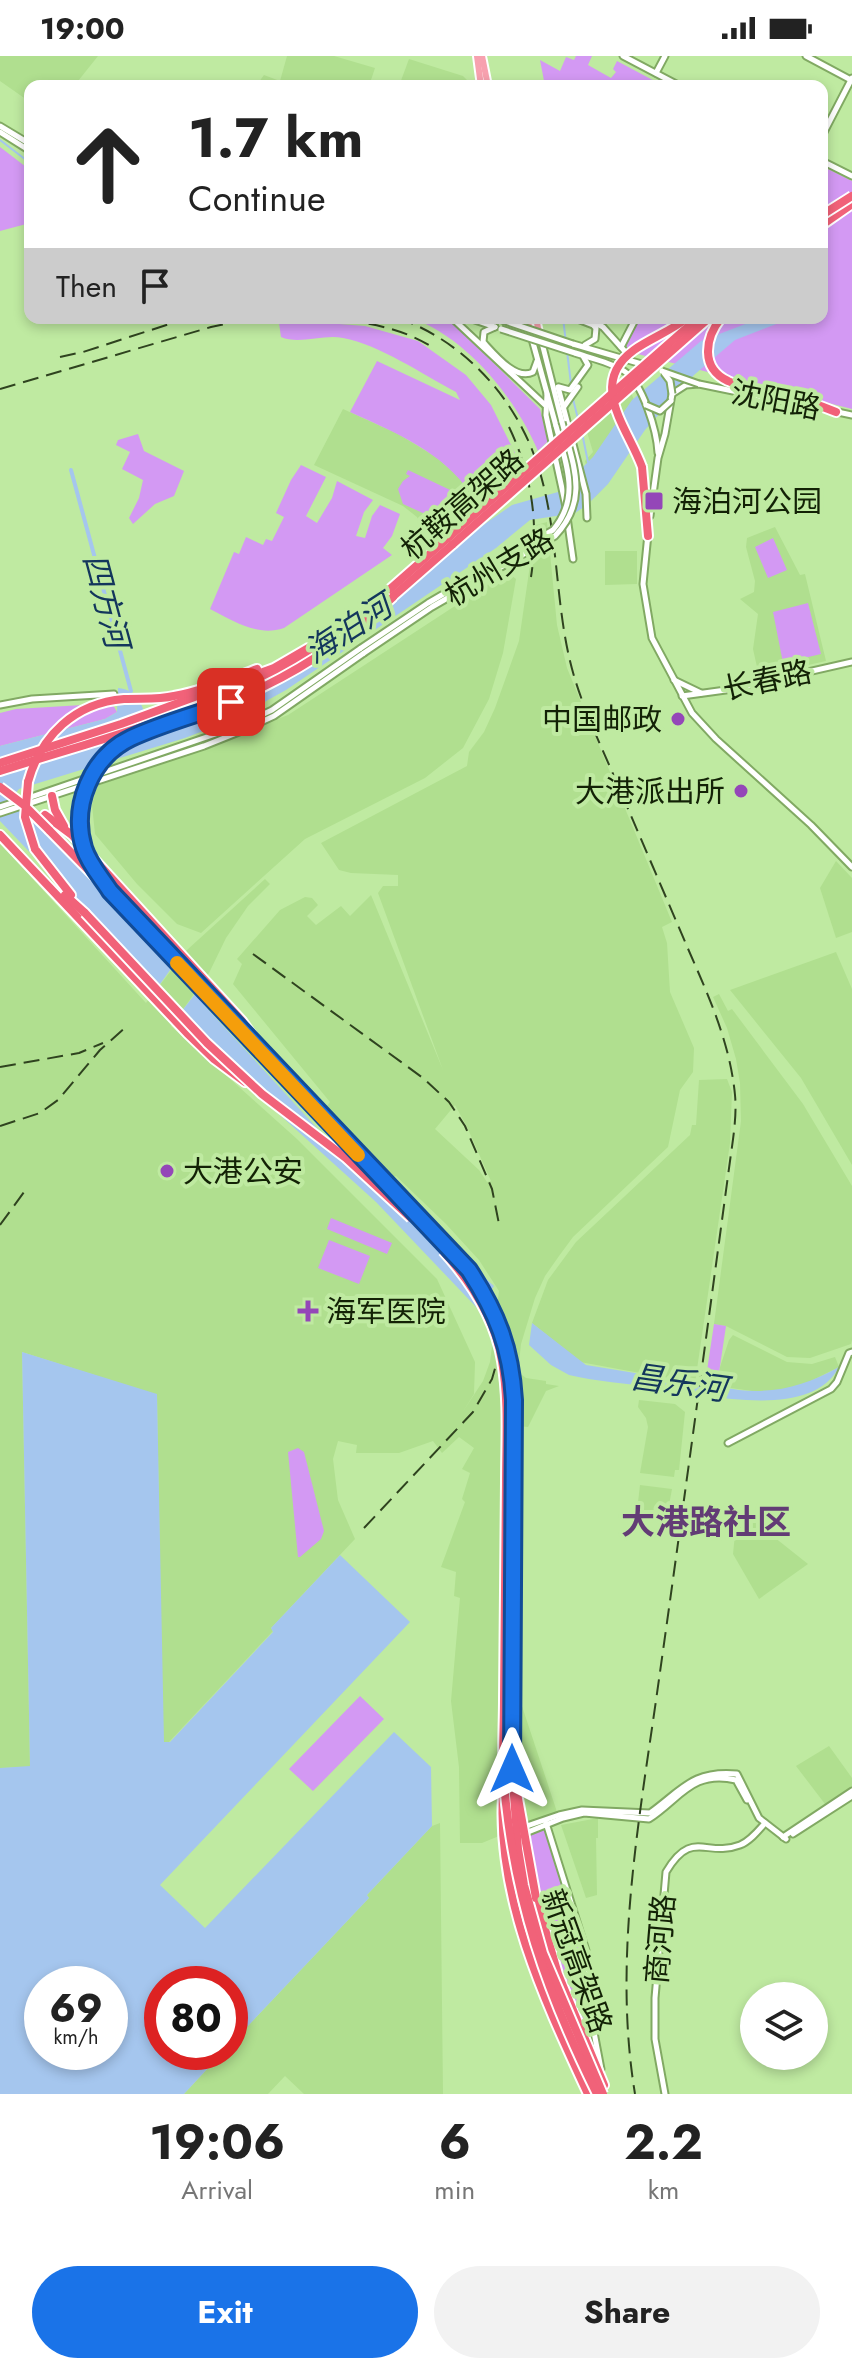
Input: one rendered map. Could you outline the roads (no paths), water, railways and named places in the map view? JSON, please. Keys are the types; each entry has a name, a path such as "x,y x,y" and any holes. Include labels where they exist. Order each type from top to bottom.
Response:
{"highway":[{"path":"828,211 852,196"},
{"path":"828,221 852,204"},
{"path":"648,536 642,467 615,410 612,382 628,355 677,324"},
{"name":"杭鞍高架路","path":"0,763 121,724 274,668 336,632 381,597 691,324"},
{"name":"杭鞍高架路","path":"0,771 205,706 280,674 341,638 393,597 702,324"},
{"path":"718,324 707,343 709,360 713,370 728,382 790,396 836,412"},
{"path":"85,913 42,861 25,817 25,794 32,766 39,750 54,731 78,712 102,702 173,697 278,661 333,628 448,538"},
{"path":"110,891 88,857 79,820 83,793 97,766 130,738 231,702 282,677 347,637 393,597"},
{"path":"0,787 30,811 110,891"},
{"path":"52,796 55,810 66,830"},
{"path":"45,815 77,841 242,1021 273,1065"},
{"path":"0,832 85,913"},
{"path":"0,832 205,1050 262,1094"},
{"name":"新冠高架路","path":"110,891 469,1270 492,1305 510,1362 514,1400 512,1769 524,1885 543,1953 605,2091"},
{"name":"新冠高架路","path":"85,913 207,1043 262,1094 346,1158 434,1241 468,1281 495,1333 502,1361 507,1424 504,1779 517,1883 531,1938 592,2094"},
{"path":"512,1769 536,1898 558,1974 605,2091"},
{"path":"504,1779 504,1849 522,1931 543,1991 592,2094"}],"main road":[{"path":"480,56 481,80"},
{"path":"480,56 486,80"},
{"path":"623,56 669,80"},
{"path":"656,73 665,56"},
{"path":"806,56 852,79 828,125"},
{"path":"0,129 24,141"},
{"path":"0,129 24,147"},
{"path":"828,164 852,176"},
{"path":"458,324 545,405"},
{"path":"486,324 579,354 629,375 655,429 658,458"},
{"name":"沈阳路","path":"513,324 699,384 852,415"},
{"path":"528,324 531,335"},
{"path":"537,324 540,338"},
{"path":"576,345 593,342 597,332 590,324"},
{"path":"597,324 635,361"},
{"path":"621,347 633,324"},
{"path":"498,328 484,332 483,342 519,374 527,376 533,372 537,361"},
{"name":"杭州支路","path":"531,335 547,394 561,423"},
{"name":"杭州支路","path":"0,810 236,727 272,710 432,607 555,536 569,521 576,502 576,479 540,338"},
{"path":"579,354 588,365 565,404 561,423 586,494 587,518"},
{"path":"552,381 558,387 570,390 590,370 604,363"},
{"path":"659,369 670,381 672,398 658,458 643,584 652,638 692,713 852,867"},
{"path":"646,405 660,411 686,385 699,384"},
{"path":"558,387 565,404"},
{"path":"547,394 548,428 564,495 573,559"},
{"name":"杭州支路","path":"26,802 204,746 244,730 274,716 363,651"},
{"name":"长春路","path":"682,696 733,689 852,662"},
{"path":"673,680 702,694"},
{"path":"0,705 32,699 114,694"},
{"path":"728,1443 831,1389 850,1352"},
{"path":"592,2094 534,1959 518,1907 505,1838 582,1810 650,1813 694,1779 713,1773 736,1777 763,1823 784,1838"},
{"path":"545,1822 584,1813 649,1819 685,1789 704,1779 736,1777"},
{"path":"784,1838 852,1794"},
{"path":"545,1822 588,1957 589,2006 605,2091"},
{"path":"742,1844 763,1823"},
{"path":"763,1823 784,1838"},
{"path":"742,1844 763,1823"},
{"path":"756,1832 769,1830"},
{"path":"521,1832 530,1895 544,1950 605,2091"},
{"name":"商河路","path":"665,2094 655,2039 655,1998 666,1872 674,1859 688,1848 703,1845 729,1848 742,1844"}],"water":[{"name":"海泊河","path":"745,324 776,324 735,340 694,375 645,430 608,484 575,513 530,520 496,548 286,690 234,719 185,738 19,789 13,796 30,810 175,963 158,987 0,821 0,746 105,719 117,712 118,688 130,691 137,697 146,716 202,703 209,696 256,677 308,647 512,505 558,492 593,457 632,400 701,341"},
{"path":"199,989 205,1006 327,1139 494,1286 478,1309 376,1202 249,1087 181,1012"},
{"name":"昌乐河","path":"532,1323 586,1365 739,1390 766,1391 791,1387 839,1367 825,1384 805,1394 781,1399 727,1398 601,1381 569,1375 551,1365 529,1345"},
{"path":"22,1352 157,1394 164,1742 170,1742 340,1555 410,1622 160,1885 205,1928 394,1732 431,1767 432,1826 248,2026 248,1966 144,1966 144,2070 206,2070 184,2094 0,2094 0,1768 30,1766"}],"waterway":[{"name":"四方河","path":"0,140 24,158"},
{"path":"564,324 571,384"},
{"path":"573,399 578,419"},
{"path":"582,433 588,462"},
{"name":"四方河","path":"71,470 131,691"}],"railway":[{"path":"60,357 169,324"},
{"path":"0,389 226,324"},
{"path":"369,324 406,334 432,347"},
{"path":"413,324 454,348 486,376 522,428 535,457 550,519 574,676 594,730 711,1003 729,1057 735,1095 733,1136 632,1883 627,1989 635,2094"},
{"path":"509,427 523,463 532,500 534,538 531,577"},
{"path":"253,954 423,1078 449,1102 465,1126 492,1189 500,1229"},
{"path":"0,1126 40,1113 58,1100 100,1050 126,1027"},
{"path":"0,1067 79,1053 103,1043"},
{"path":"0,1225 27,1188"},
{"path":"364,1528 473,1412 492,1379 500,1351"}],"place":[{"name":"海泊河公园","path":"654,501"},
{"name":"中国邮政","path":"678,719"},
{"name":"大港派出所","path":"741,791"},
{"name":"大港公安","path":"167,1171"},
{"name":"海军医院","path":"308,1311"}],"district":[{"name":"大港路社区","path":"706,1522"}]}
